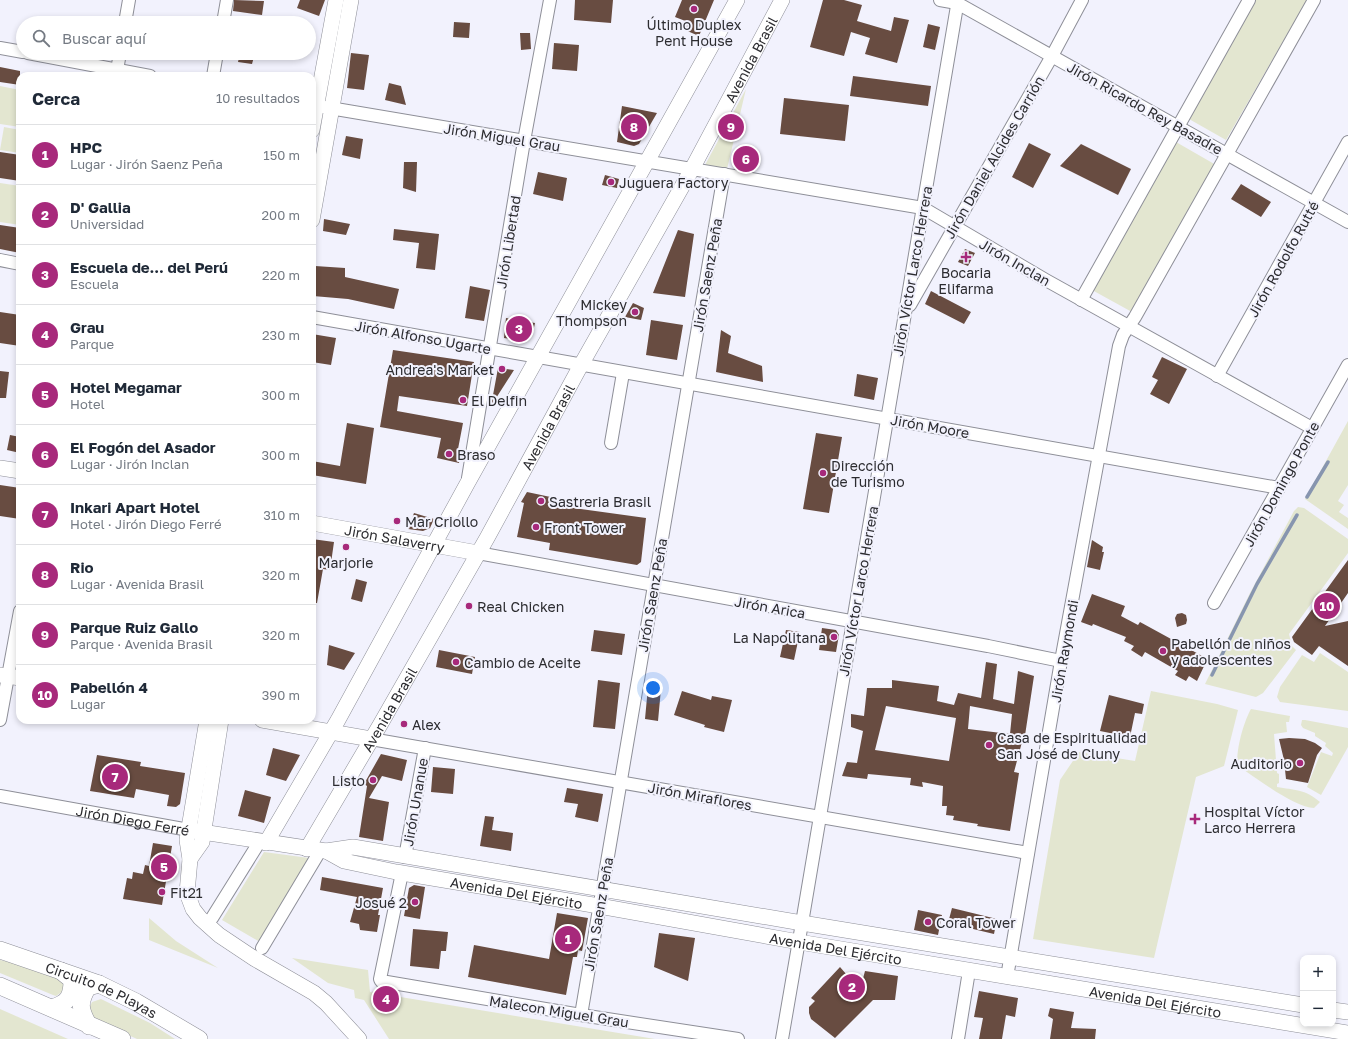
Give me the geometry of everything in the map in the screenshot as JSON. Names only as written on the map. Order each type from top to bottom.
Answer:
[{"type":"highway","name":"Circuito de Playas","points":[[0,950],[99,984],[136,1002],[198,1039]]},
{"type":"highway","points":[[52,1008],[63,1004],[69,998],[72,989],[72,980],[60,971]]},
{"type":"highway","points":[[89,1026],[82,1012],[81,1003],[83,995],[88,987],[99,984]]},
{"type":"highway","points":[[0,986],[52,1008],[89,1026],[122,1039]]},
{"type":"main road","points":[[316,96],[336,0]]},
{"type":"main road","points":[[316,198],[351,0]]},
{"type":"main road","points":[[263,842],[331,732],[467,484],[737,0]]},
{"type":"main road","name":"Avenida Brasil","points":[[318,850],[371,739],[478,554],[581,365],[692,169],[782,0]]},
{"type":"main road","points":[[0,468],[16,471]]},
{"type":"main road","name":"Jirón Salaverry","points":[[316,524],[478,554]]},
{"type":"main road","points":[[205,724],[187,840],[190,859],[187,893],[194,909],[200,918],[219,935],[255,959],[314,993],[326,1003],[358,1039]]},
{"type":"main road","points":[[190,859],[202,842],[220,724]]},
{"type":"main road","points":[[285,724],[371,739]]},
{"type":"main road","name":"Jirón Diego Ferré","points":[[189,830],[263,842]]},
{"type":"main road","name":"Avenida Del Ejército","points":[[263,842],[318,850],[353,847],[602,890],[1300,1005]]},
{"type":"main road","name":"Avenida Del Ejército","points":[[318,850],[344,861],[402,873],[968,971],[1348,1032]]},
{"type":"main road","points":[[1336,1010],[1348,1012]]},
{"type":"street","points":[[126,16],[129,0]]},
{"type":"street","points":[[224,16],[227,0]]},
{"type":"street","name":"Jirón Libertad","points":[[467,484],[524,141],[550,0]]},
{"type":"street","name":"Jirón Ricardo Rey Basadre","points":[[940,0],[957,1],[1348,222]]},
{"type":"street","name":"Jirón Daniel Alcides Carrión","points":[[905,313],[1052,56],[1082,0]]},
{"type":"street","points":[[1081,300],[1249,0]]},
{"type":"street","name":"Jirón Raymondi","points":[[1007,977],[1061,661],[1100,456],[1119,346],[1123,335],[1228,154],[1314,0]]},
{"type":"street","name":"Jirón Víctor Larco Herrera","points":[[782,1039],[888,418],[957,1]]},
{"type":"street","points":[[0,48],[16,51]]},
{"type":"street","points":[[59,60],[113,72]]},
{"type":"street","points":[[117,72],[119,60]]},
{"type":"street","points":[[214,72],[216,60]]},
{"type":"street","name":"Jirón Miguel Grau","points":[[316,106],[692,169]]},
{"type":"street","name":"Jirón Rodolfo Rutté","points":[[1217,376],[1348,142]]},
{"type":"street","name":"Jirón Inclan","points":[[692,169],[923,208],[1081,300],[1312,428]]},
{"type":"street","name":"Jirón Saenz Peña","points":[[581,1015],[724,174]]},
{"type":"street","points":[[0,260],[16,263]]},
{"type":"street","name":"Jirón Alfonso Ugarte","points":[[316,318],[581,365]]},
{"type":"street","name":"Jirón Domingo Ponte","points":[[1214,603],[1348,364]]},
{"type":"street","name":"Jirón Moore","points":[[581,365],[1279,488]]},
{"type":"street","points":[[611,443],[623,373]]},
{"type":"street","name":"Jirón Arica","points":[[478,554],[1061,661]]},
{"type":"street","points":[[0,720],[16,635]]},
{"type":"street","name":"Jirón Miraflores","points":[[371,739],[1028,853]]},
{"type":"street","name":"Jirón Unanue","points":[[405,857],[425,748]]},
{"type":"street","name":"Jirón Diego Ferré","points":[[0,796],[189,830]]},
{"type":"street","points":[[212,918],[263,842]]},
{"type":"street","points":[[262,948],[318,850]]},
{"type":"street","name":"Malecon Miguel Grau","points":[[402,873],[380,980],[581,1015],[738,1039]]},
{"type":"street","points":[[958,1039],[968,971]]},
{"type":"green space","points":[[1256,0],[1307,0],[1226,140],[1189,119]]},
{"type":"green space","points":[[0,86],[16,89],[16,126],[0,124]]},
{"type":"green space","points":[[746,89],[727,169],[705,165]]},
{"type":"green space","points":[[4,127],[16,129],[16,152],[0,150]]},
{"type":"green space","points":[[1176,142],[1216,165],[1132,312],[1092,290]]},
{"type":"green space","points":[[0,183],[16,185],[16,224],[0,222]]},
{"type":"green space","points":[[1348,421],[1348,485],[1338,501],[1344,505],[1339,512],[1348,518],[1348,529],[1305,499]]},
{"type":"green space","points":[[1298,507],[1304,508],[1348,539],[1348,553],[1289,634],[1292,646],[1296,650],[1263,693],[1256,697],[1205,684],[1250,593],[1294,511]]},
{"type":"green space","points":[[1320,653],[1348,672],[1348,711],[1280,702],[1277,697],[1280,687],[1302,655],[1314,662]]},
{"type":"green space","points":[[1151,691],[1217,704],[1238,710],[1224,766],[1196,777],[1154,958],[1033,939],[1060,780],[1079,752],[1135,761]]},
{"type":"green space","points":[[1251,709],[1290,716],[1289,722],[1286,722],[1287,732],[1274,734],[1277,773],[1279,774],[1279,783],[1277,784],[1277,787],[1304,792],[1315,798],[1320,802],[1314,808],[1306,807],[1286,798],[1238,766],[1237,760],[1241,737]]},
{"type":"green space","points":[[1302,720],[1348,728],[1348,747],[1321,795],[1307,787],[1321,752],[1332,756],[1333,753],[1325,746],[1326,743],[1315,736],[1315,733],[1303,728],[1301,725]]},
{"type":"green space","points":[[264,852],[309,858],[260,942],[222,920]]},
{"type":"green space","points":[[149,918],[176,941],[218,968],[149,940]]},
{"type":"green space","points":[[292,958],[368,970],[370,992],[655,1039],[389,1039],[364,1000],[355,998],[354,990],[328,983]]},
{"type":"green space","points":[[0,960],[21,964],[58,976],[65,983],[62,992],[56,996],[0,973]]},
{"type":"green space","points":[[101,999],[150,1023],[175,1039],[137,1039],[98,1021],[94,1018],[89,1008],[92,1002]]},
{"type":"green space","points":[[0,1009],[68,1039],[0,1039]]},
{"type":"building","points":[[234,0],[264,1],[262,15],[233,11]]},
{"type":"building","points":[[300,0],[325,0],[319,16],[297,8]]},
{"type":"building","points":[[575,0],[613,0],[611,23],[574,20]]},
{"type":"building","name":"Último Duplex Pent House","points":[[682,0],[714,0],[699,36],[685,30],[688,22],[675,17]]},
{"type":"building","points":[[823,0],[844,0],[862,5],[857,21],[891,31],[894,17],[909,20],[897,63],[865,54],[870,38],[851,32],[844,56],[810,47]]},
{"type":"building","points":[[454,22],[470,23],[469,38],[453,37]]},
{"type":"building","points":[[928,24],[940,27],[935,50],[923,47]]},
{"type":"building","points":[[520,33],[530,33],[531,49],[521,50]]},
{"type":"building","points":[[554,43],[579,45],[577,71],[552,69]]},
{"type":"building","points":[[351,53],[369,55],[364,90],[347,88]]},
{"type":"building","points":[[238,60],[253,60],[252,64],[238,62]]},
{"type":"building","points":[[0,67],[20,71],[16,72],[16,84],[0,82]]},
{"type":"building","points":[[853,76],[931,86],[928,106],[850,96]]},
{"type":"building","points":[[389,83],[401,86],[406,105],[385,100]]},
{"type":"building","points":[[784,98],[849,105],[845,141],[780,134]]},
{"type":"building","points":[[622,106],[657,113],[639,144],[634,146],[617,142]]},
{"type":"building","points":[[346,136],[363,139],[360,159],[342,155]]},
{"type":"building","points":[[1029,143],[1051,154],[1033,188],[1012,177]]},
{"type":"building","points":[[1081,144],[1131,169],[1118,195],[1060,166]]},
{"type":"building","points":[[0,152],[16,154],[16,180],[0,178]]},
{"type":"building","points":[[742,153],[754,156],[751,165],[739,162]]},
{"type":"building","points":[[404,162],[417,162],[416,192],[403,188]]},
{"type":"building","points":[[538,172],[567,178],[563,201],[533,194]]},
{"type":"building","name":"Juguera Factory","points":[[605,175],[619,179],[617,188],[602,185]]},
{"type":"building","points":[[1241,184],[1271,202],[1261,217],[1231,199]]},
{"type":"building","points":[[324,219],[350,224],[346,235],[323,231]]},
{"type":"building","points":[[0,225],[16,227],[16,252],[0,249]]},
{"type":"building","points":[[394,229],[439,234],[435,270],[416,268],[419,243],[393,240]]},
{"type":"building","points":[[678,230],[694,234],[685,297],[653,293]]},
{"type":"building","name":"Bocaria Elifarma","points":[[965,249],[975,253],[968,266],[958,262]]},
{"type":"building","points":[[316,266],[345,268],[345,277],[399,289],[394,309],[348,299],[316,296]]},
{"type":"building","points":[[470,286],[490,290],[484,321],[465,318]]},
{"type":"building","points":[[931,291],[971,312],[964,324],[925,304]]},
{"type":"building","name":"Mickey Thompson","points":[[633,303],[644,308],[641,320],[625,317]]},
{"type":"building","points":[[0,312],[16,314],[16,345],[0,343]]},
{"type":"building","points":[[506,318],[535,323],[532,336],[527,341],[504,338]]},
{"type":"building","points":[[651,320],[683,325],[677,360],[646,355]]},
{"type":"building","points":[[721,330],[731,336],[728,353],[762,366],[763,382],[716,372]]},
{"type":"building","points":[[316,335],[336,338],[331,365],[316,363]]},
{"type":"building","points":[[393,350],[474,362],[467,406],[399,396],[397,411],[463,423],[458,449],[461,450],[459,463],[437,458],[441,438],[380,427]]},
{"type":"building","points":[[1162,357],[1187,369],[1169,404],[1150,394],[1158,380],[1152,377]]},
{"type":"building","points":[[498,368],[514,370],[491,406]]},
{"type":"building","points":[[0,371],[9,372],[6,398],[0,398]]},
{"type":"building","points":[[857,374],[878,378],[874,400],[854,396]]},
{"type":"building","points":[[347,423],[374,428],[366,484],[316,476],[316,462],[340,466]]},
{"type":"building","name":"Dirección de Turismo","points":[[816,433],[842,437],[829,513],[803,509]]},
{"type":"building","points":[[10,435],[16,436],[16,452],[7,450]]},
{"type":"building","points":[[0,485],[16,487],[16,518],[0,516]]},
{"type":"building","points":[[527,492],[560,499],[559,506],[646,518],[641,562],[637,565],[549,550],[550,543],[517,537],[524,503],[521,502]]},
{"type":"building","points":[[414,513],[434,519],[430,528],[423,531],[408,529]]},
{"type":"building","points":[[316,540],[334,542],[330,570],[323,569],[317,603]]},
{"type":"building","points":[[1092,540],[1103,547],[1102,552],[1104,552],[1100,570],[1087,567]]},
{"type":"building","points":[[1348,560],[1348,593],[1325,626],[1348,621],[1348,666],[1319,646],[1312,655],[1294,642],[1292,637]]},
{"type":"building","points":[[356,579],[367,582],[362,602],[351,599]]},
{"type":"building","name":"Pabellón de niños y adolescentes","points":[[1092,594],[1125,606],[1121,616],[1138,625],[1140,622],[1204,657],[1202,660],[1206,662],[1197,681],[1189,676],[1186,681],[1175,675],[1178,671],[1145,652],[1142,657],[1131,650],[1134,646],[1124,641],[1126,637],[1093,624],[1092,626],[1081,622]]},
{"type":"building","points":[[1182,613],[1186,615],[1186,624],[1177,627],[1175,618],[1177,614]]},
{"type":"building","points":[[822,628],[836,630],[839,635],[836,652],[819,650]]},
{"type":"building","points":[[594,630],[625,634],[622,655],[591,651]]},
{"type":"building","points":[[786,630],[800,632],[794,660],[780,657]]},
{"type":"building","points":[[329,645],[355,653],[344,670],[327,665]]},
{"type":"building","name":"Cambio de Aceite","points":[[439,650],[475,657],[472,674],[436,667]]},
{"type":"building","points":[[986,662],[997,664],[993,699],[1014,704],[1018,671],[1034,676],[1024,742],[1022,742],[1014,772],[1019,773],[1010,831],[977,826],[978,824],[953,820],[954,816],[946,815],[947,806],[942,806],[943,786],[922,782],[923,787],[910,785],[911,778],[868,774],[867,779],[842,776],[847,762],[857,763],[863,731],[851,727],[851,714],[864,716],[867,688],[892,688],[892,680],[939,686],[937,701],[954,705],[958,693],[981,698]],"holes":[[[886,706],[956,718],[949,761],[875,750]],[[970,706],[1012,714],[1010,734],[968,729]]]},
{"type":"building","points":[[598,680],[620,683],[615,729],[593,727]]},
{"type":"building","points":[[648,687],[661,689],[658,721],[645,719]]},
{"type":"building","points":[[682,691],[711,700],[712,696],[732,700],[724,732],[704,727],[705,725],[674,715]]},
{"type":"building","points":[[1109,695],[1144,704],[1142,714],[1135,713],[1130,737],[1100,731]]},
{"type":"building","name":"Auditorio","points":[[1279,739],[1305,739],[1322,748],[1317,755],[1308,783],[1286,779],[1284,760]]},
{"type":"building","points":[[273,748],[300,755],[286,781],[266,775]]},
{"type":"building","points":[[381,754],[407,760],[402,781],[382,776],[369,798],[389,802],[383,841],[359,837],[367,786],[364,784]]},
{"type":"building","points":[[97,755],[141,762],[140,766],[185,773],[180,804],[176,807],[167,806],[169,795],[136,789],[134,798],[90,791]]},
{"type":"building","points":[[433,767],[455,769],[453,794],[431,792]]},
{"type":"building","points":[[567,788],[603,794],[598,822],[575,817],[578,804],[564,802]]},
{"type":"building","points":[[245,790],[271,797],[264,823],[238,816]]},
{"type":"building","points":[[485,816],[494,817],[492,830],[513,833],[511,851],[480,846]]},
{"type":"building","points":[[153,843],[172,846],[162,905],[123,899],[127,878],[132,879],[133,872],[143,874],[145,865],[149,866]]},
{"type":"building","points":[[322,877],[383,888],[378,915],[380,915],[377,932],[360,930],[359,924],[350,922],[357,897],[320,890]]},
{"type":"building","name":"Josué 2","points":[[414,885],[425,887],[420,919],[404,916],[409,888]]},
{"type":"building","points":[[952,908],[997,919],[994,934],[948,923]]},
{"type":"building","name":"Coral Tower","points":[[918,910],[942,915],[938,935],[914,930]]},
{"type":"building","points":[[557,913],[588,918],[582,951],[578,950],[577,957],[573,957],[566,995],[468,977],[474,945],[549,959]]},
{"type":"building","points":[[413,929],[448,932],[446,951],[441,951],[439,969],[410,966]]},
{"type":"building","points":[[659,933],[695,938],[688,981],[654,967]]},
{"type":"building","points":[[840,967],[860,990],[865,971],[898,976],[895,1000],[873,1000],[835,1038],[811,1019],[809,1007],[815,1001],[811,998]]},
{"type":"building","points":[[373,991],[382,993],[380,1001],[372,1000]]},
{"type":"building","points":[[979,991],[1018,998],[1015,1017],[1006,1015],[1002,1039],[979,1039],[983,1018],[974,1017]]},
{"type":"building","points":[[1050,1008],[1074,1012],[1071,1028],[1096,1029],[1095,1039],[1050,1039],[1053,1019],[1048,1016]]},
{"type":"waterway","points":[[1307,497],[1328,462]]},
{"type":"waterway","points":[[1212,675],[1257,584],[1297,515]]},
{"type":"place","name":"Último Duplex Pent House","points":[[694,9]]},
{"type":"place","name":"Rio","points":[[634,127]]},
{"type":"place","name":"Parque Ruiz Gallo","points":[[731,127]]},
{"type":"place","name":"El Fogón del Asador","points":[[746,159]]},
{"type":"place","name":"Juguera Factory","points":[[611,182]]},
{"type":"place","name":"Bocaria Elifarma","points":[[966,257]]},
{"type":"place","name":"Mickey Thompson","points":[[635,312]]},
{"type":"place","name":"Escuela de... del Perú","points":[[519,329]]},
{"type":"place","name":"Andrea's Market","points":[[502,369]]},
{"type":"place","name":"El Delfin","points":[[463,400]]},
{"type":"place","name":"Braso","points":[[449,454]]},
{"type":"place","name":"Dirección de Turismo","points":[[823,473]]},
{"type":"place","name":"Sastreria Brasil","points":[[541,501]]},
{"type":"place","name":"Mar Criollo","points":[[397,521]]},
{"type":"place","name":"Front Tower","points":[[536,527]]},
{"type":"place","name":"Marjorie","points":[[346,547]]},
{"type":"place","name":"Real Chicken","points":[[469,606]]},
{"type":"place","name":"Pabellón 4","points":[[1327,606]]},
{"type":"place","name":"La Napolitana","points":[[834,637]]},
{"type":"place","name":"Pabellón de niños y adolescentes","points":[[1163,651]]},
{"type":"place","name":"Cambio de Aceite","points":[[456,662]]},
{"type":"place","name":"Alex","points":[[404,724]]},
{"type":"place","name":"Casa de Espiritualidad San José de Cluny","points":[[989,745]]},
{"type":"place","name":"Auditorio","points":[[1300,763]]},
{"type":"place","name":"Inkari Apart Hotel","points":[[115,777]]},
{"type":"place","name":"Listo","points":[[373,780]]},
{"type":"place","name":"Hospital Víctor Larco Herrera","points":[[1195,819]]},
{"type":"place","name":"Hotel Megamar","points":[[164,867]]},
{"type":"place","name":"Fit21","points":[[162,892]]},
{"type":"place","name":"Josué 2","points":[[415,902]]},
{"type":"place","name":"Coral Tower","points":[[928,922]]},
{"type":"place","name":"HPC","points":[[568,939]]},
{"type":"place","name":"D' Gallia","points":[[852,987]]},
{"type":"place","name":"Grau","points":[[386,999]]}]
